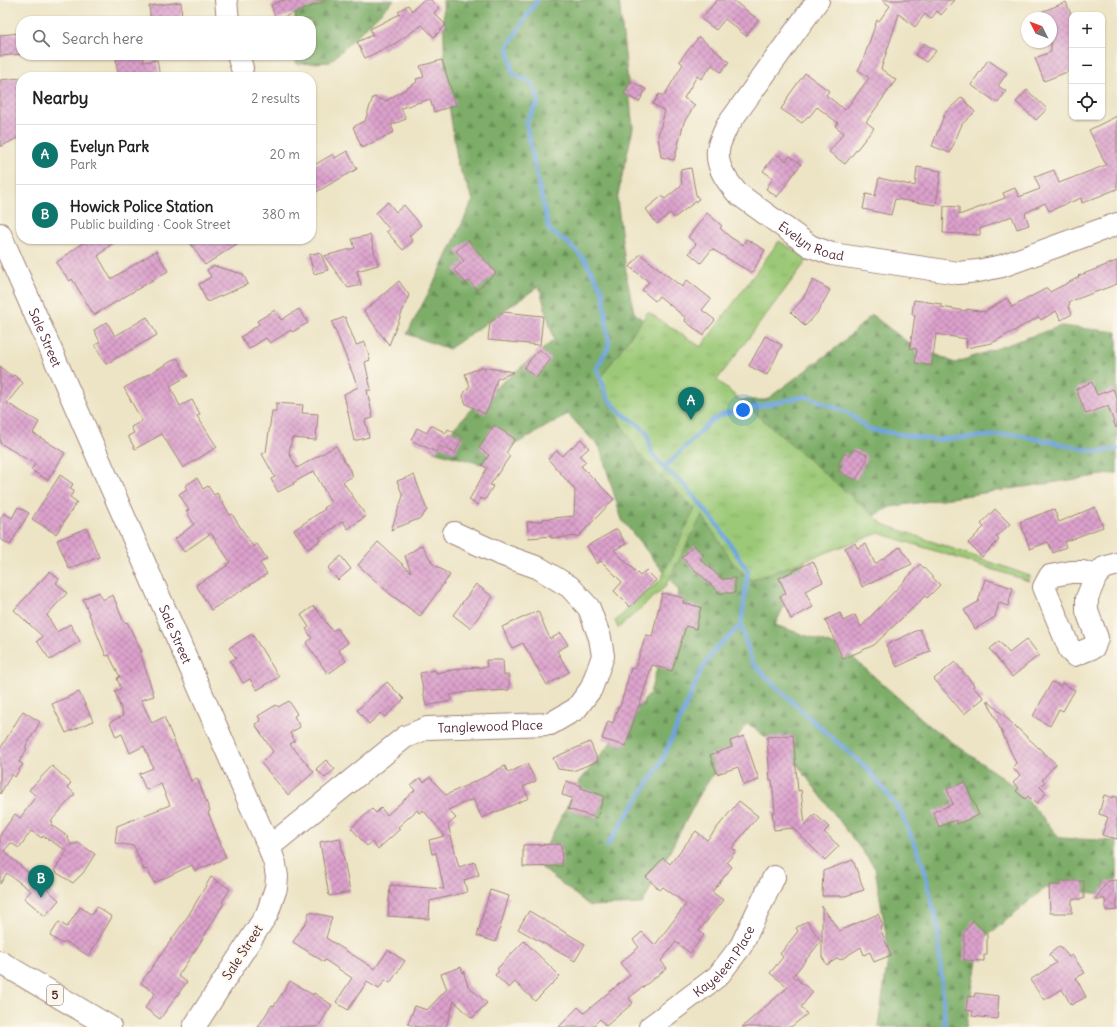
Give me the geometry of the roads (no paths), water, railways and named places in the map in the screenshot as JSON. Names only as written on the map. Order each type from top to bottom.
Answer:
[{"type":"street","points":[[226,0],[228,16]]},
{"type":"street","name":"Evelyn Road","points":[[818,0],[727,126],[718,150],[720,167],[729,183],[737,193],[810,246],[832,254],[958,273],[1002,266],[1117,224]]},
{"type":"street","name":"Sale Street","points":[[0,234],[269,847],[275,864],[277,877],[276,888],[267,914],[194,1027]]},
{"type":"street","name":"Tanglewood Place","points":[[269,847],[405,737],[427,728],[550,724],[576,709],[592,689],[603,656],[600,638],[589,608],[570,587],[539,568],[500,554],[454,533]]},
{"type":"street","points":[[1096,576],[1104,568],[1117,564]]},
{"type":"street","name":"Kayeleen Place","points":[[650,1027],[718,976],[741,946],[774,877]]},
{"type":"street","name":"5","points":[[0,962],[110,1027]]},
{"type":"waterway","points":[[537,0],[508,46],[513,74],[532,83],[539,101],[526,122],[549,230],[569,244],[585,260],[603,291],[609,345],[597,368],[607,397],[619,411],[639,425],[647,433],[651,452],[664,468],[685,485],[718,526],[748,571],[741,625],[752,663],[806,715],[868,769],[900,810],[923,864],[938,929],[945,1027]]},
{"type":"waterway","points":[[664,468],[711,421],[724,414],[806,396],[849,413],[868,429],[934,440],[1014,434],[1099,452],[1117,449]]},
{"type":"waterway","points":[[607,846],[660,765],[702,669],[714,650],[741,625]]},
{"type":"place","name":"Evelyn Park","points":[[691,420]]},
{"type":"place","name":"Howick Police Station","points":[[41,898]]}]
